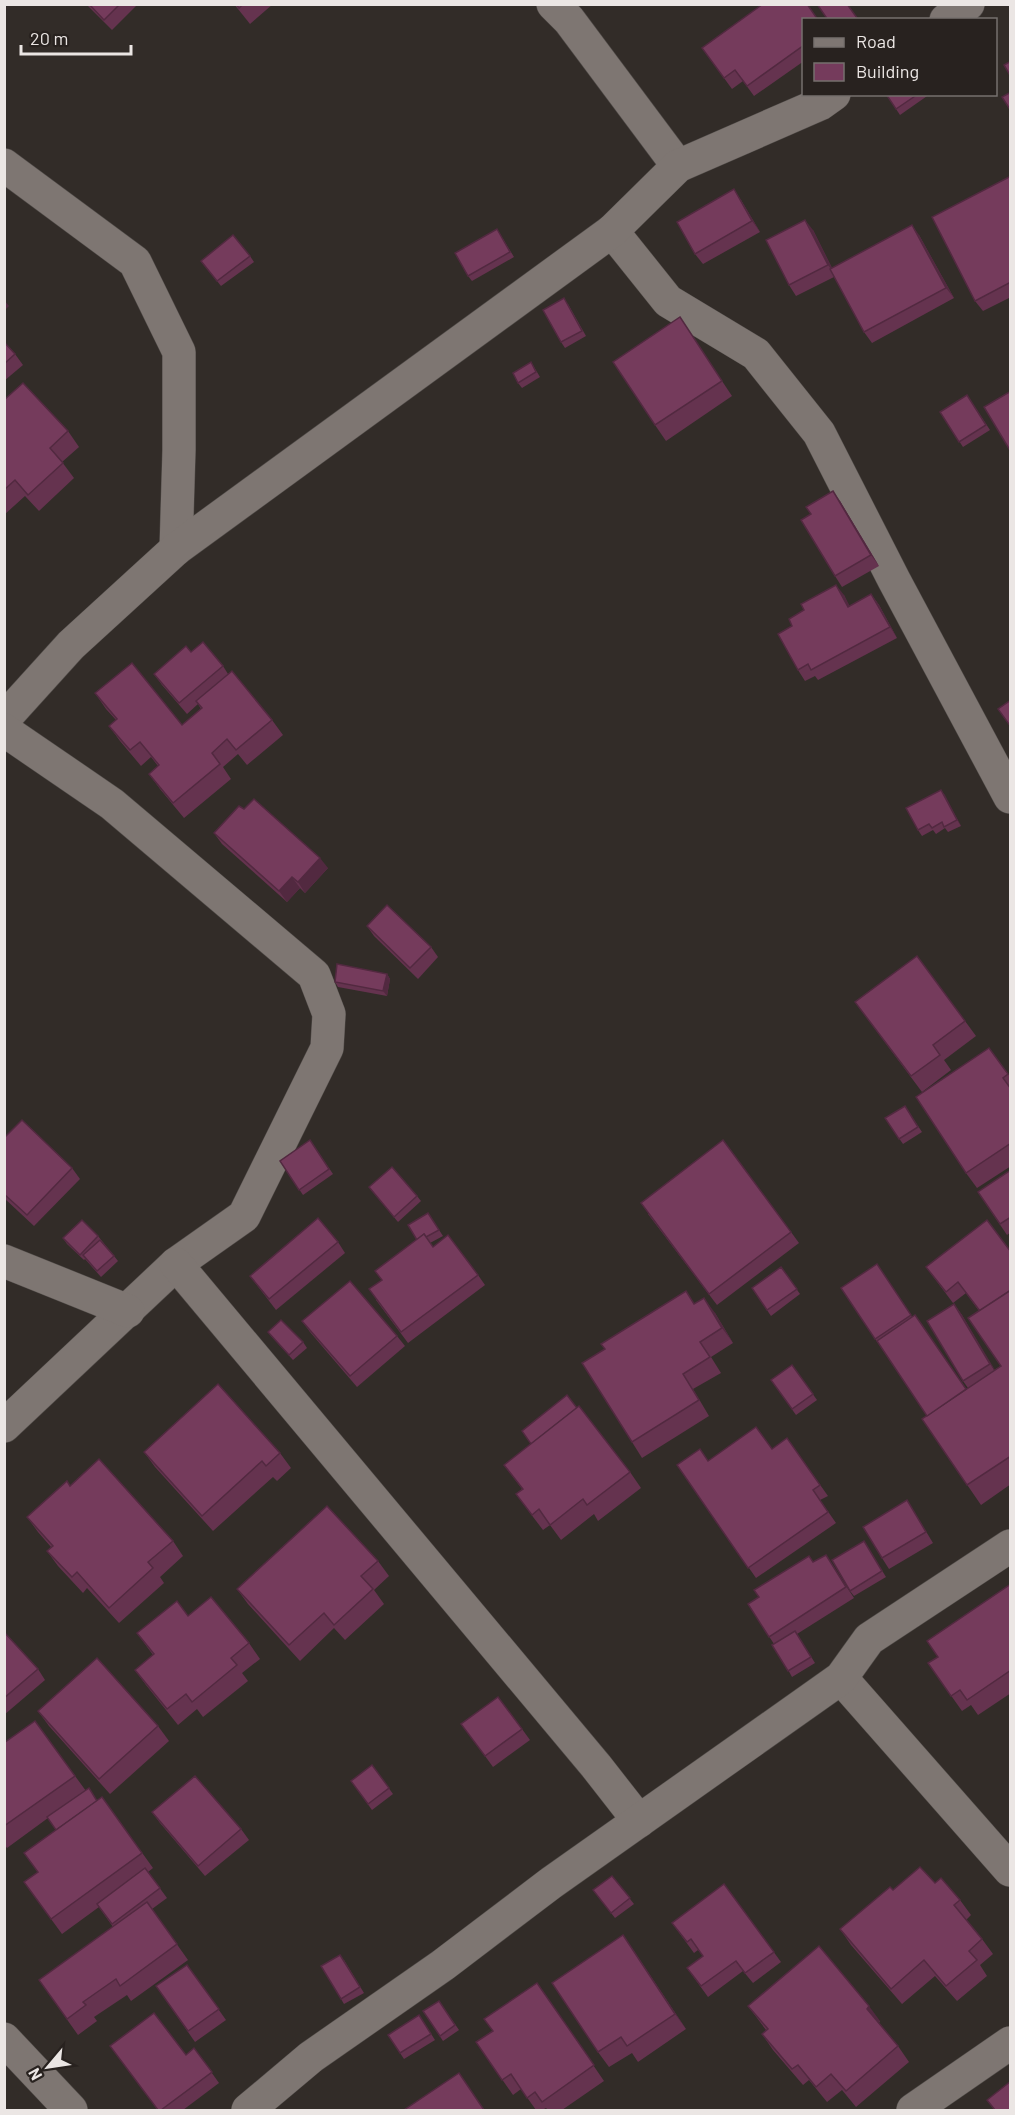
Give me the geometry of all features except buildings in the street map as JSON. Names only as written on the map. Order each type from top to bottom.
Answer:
[{"type":"street","points":[[553,4],[569,20],[678,166]]},
{"type":"street","points":[[949,18],[968,4]]},
{"type":"street","points":[[4,719],[71,645],[176,549],[612,231],[678,166],[820,104],[831,96]]},
{"type":"street","points":[[4,165],[135,262],[179,352],[176,549]]},
{"type":"street","points":[[612,231],[668,301],[756,354],[819,433],[894,580],[1011,797]]},
{"type":"street","points":[[4,730],[112,804],[314,975],[329,1014],[327,1048],[244,1216],[176,1264],[4,1425]]},
{"type":"street","points":[[4,1261],[128,1311]]},
{"type":"street","points":[[176,1264],[597,1766],[639,1821]]},
{"type":"street","points":[[248,2110],[311,2058],[442,1965],[551,1883],[841,1678],[869,1640],[1011,1546]]},
{"type":"street","points":[[841,1678],[1011,1870]]},
{"type":"street","points":[[4,2039],[71,2110]]},
{"type":"street","points":[[913,2110],[1011,2043]]}]
